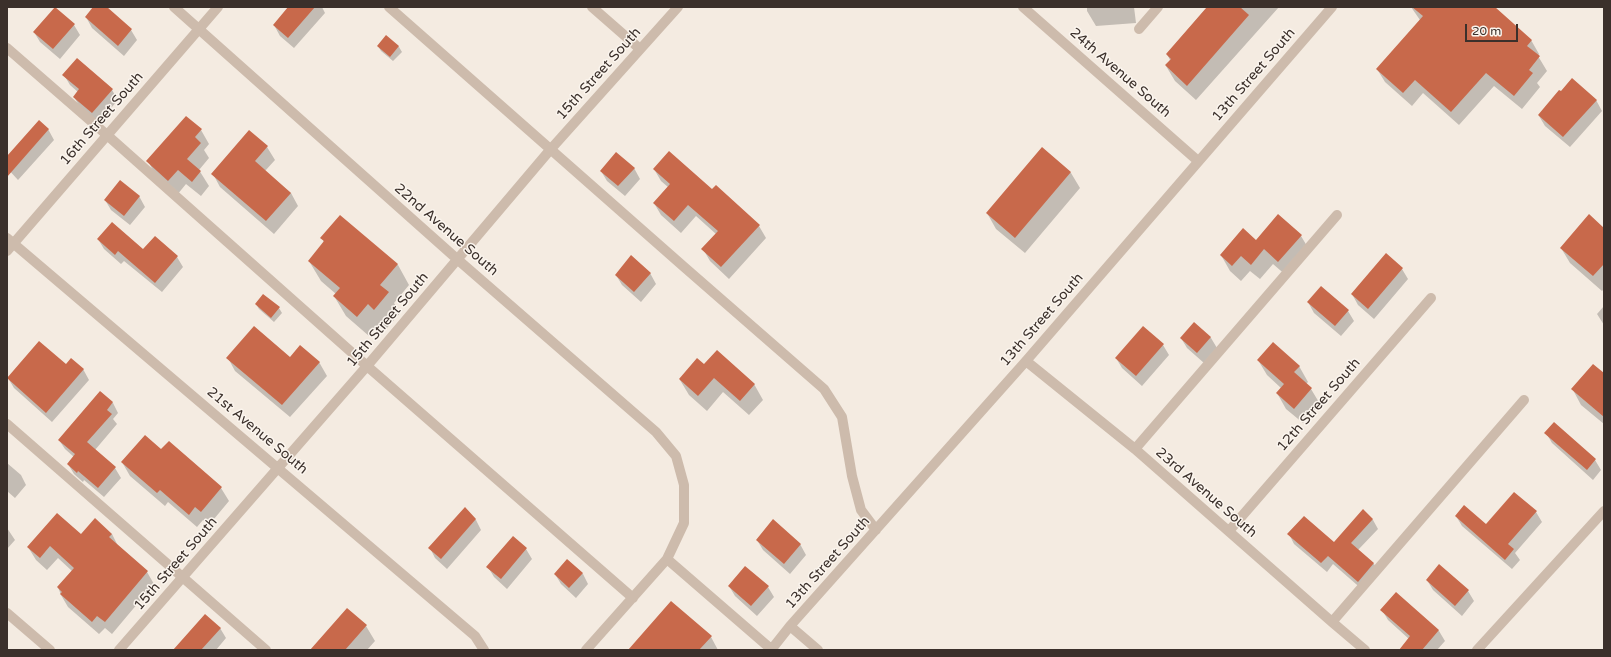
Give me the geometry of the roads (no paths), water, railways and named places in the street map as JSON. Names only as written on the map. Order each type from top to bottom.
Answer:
[{"type":"street","name":"22nd Avenue South","points":[[174,7],[457,259],[656,432],[676,456],[684,485],[684,523],[667,558],[586,650]]},
{"type":"street","name":"16th Street South","points":[[9,244],[107,135],[218,7]]},
{"type":"street","points":[[389,7],[550,150],[824,389],[842,417],[852,476],[861,510],[876,530]]},
{"type":"street","points":[[592,7],[640,49]]},
{"type":"street","name":"15th Street South","points":[[119,650],[367,366],[550,150],[678,7]]},
{"type":"street","name":"24th Avenue South","points":[[1023,7],[1198,161]]},
{"type":"street","points":[[1139,29],[1158,7]]},
{"type":"street","name":"13th Street South","points":[[771,650],[790,626],[1026,361],[1332,7]]},
{"type":"street","points":[[7,48],[367,366],[633,598]]},
{"type":"street","points":[[1135,449],[1338,215]]},
{"type":"street","name":"21st Avenue South","points":[[9,244],[278,468],[475,636],[484,650]]},
{"type":"street","name":"12th Street South","points":[[1230,531],[1431,298]]},
{"type":"street","name":"23rd Avenue South","points":[[1026,361],[1135,449],[1365,650]]},
{"type":"street","points":[[1332,622],[1524,400]]},
{"type":"street","points":[[7,424],[266,650]]},
{"type":"street","points":[[1477,650],[1604,511]]},
{"type":"street","points":[[667,558],[771,650]]},
{"type":"street","points":[[7,613],[50,650]]},
{"type":"street","points":[[790,626],[818,650]]}]
